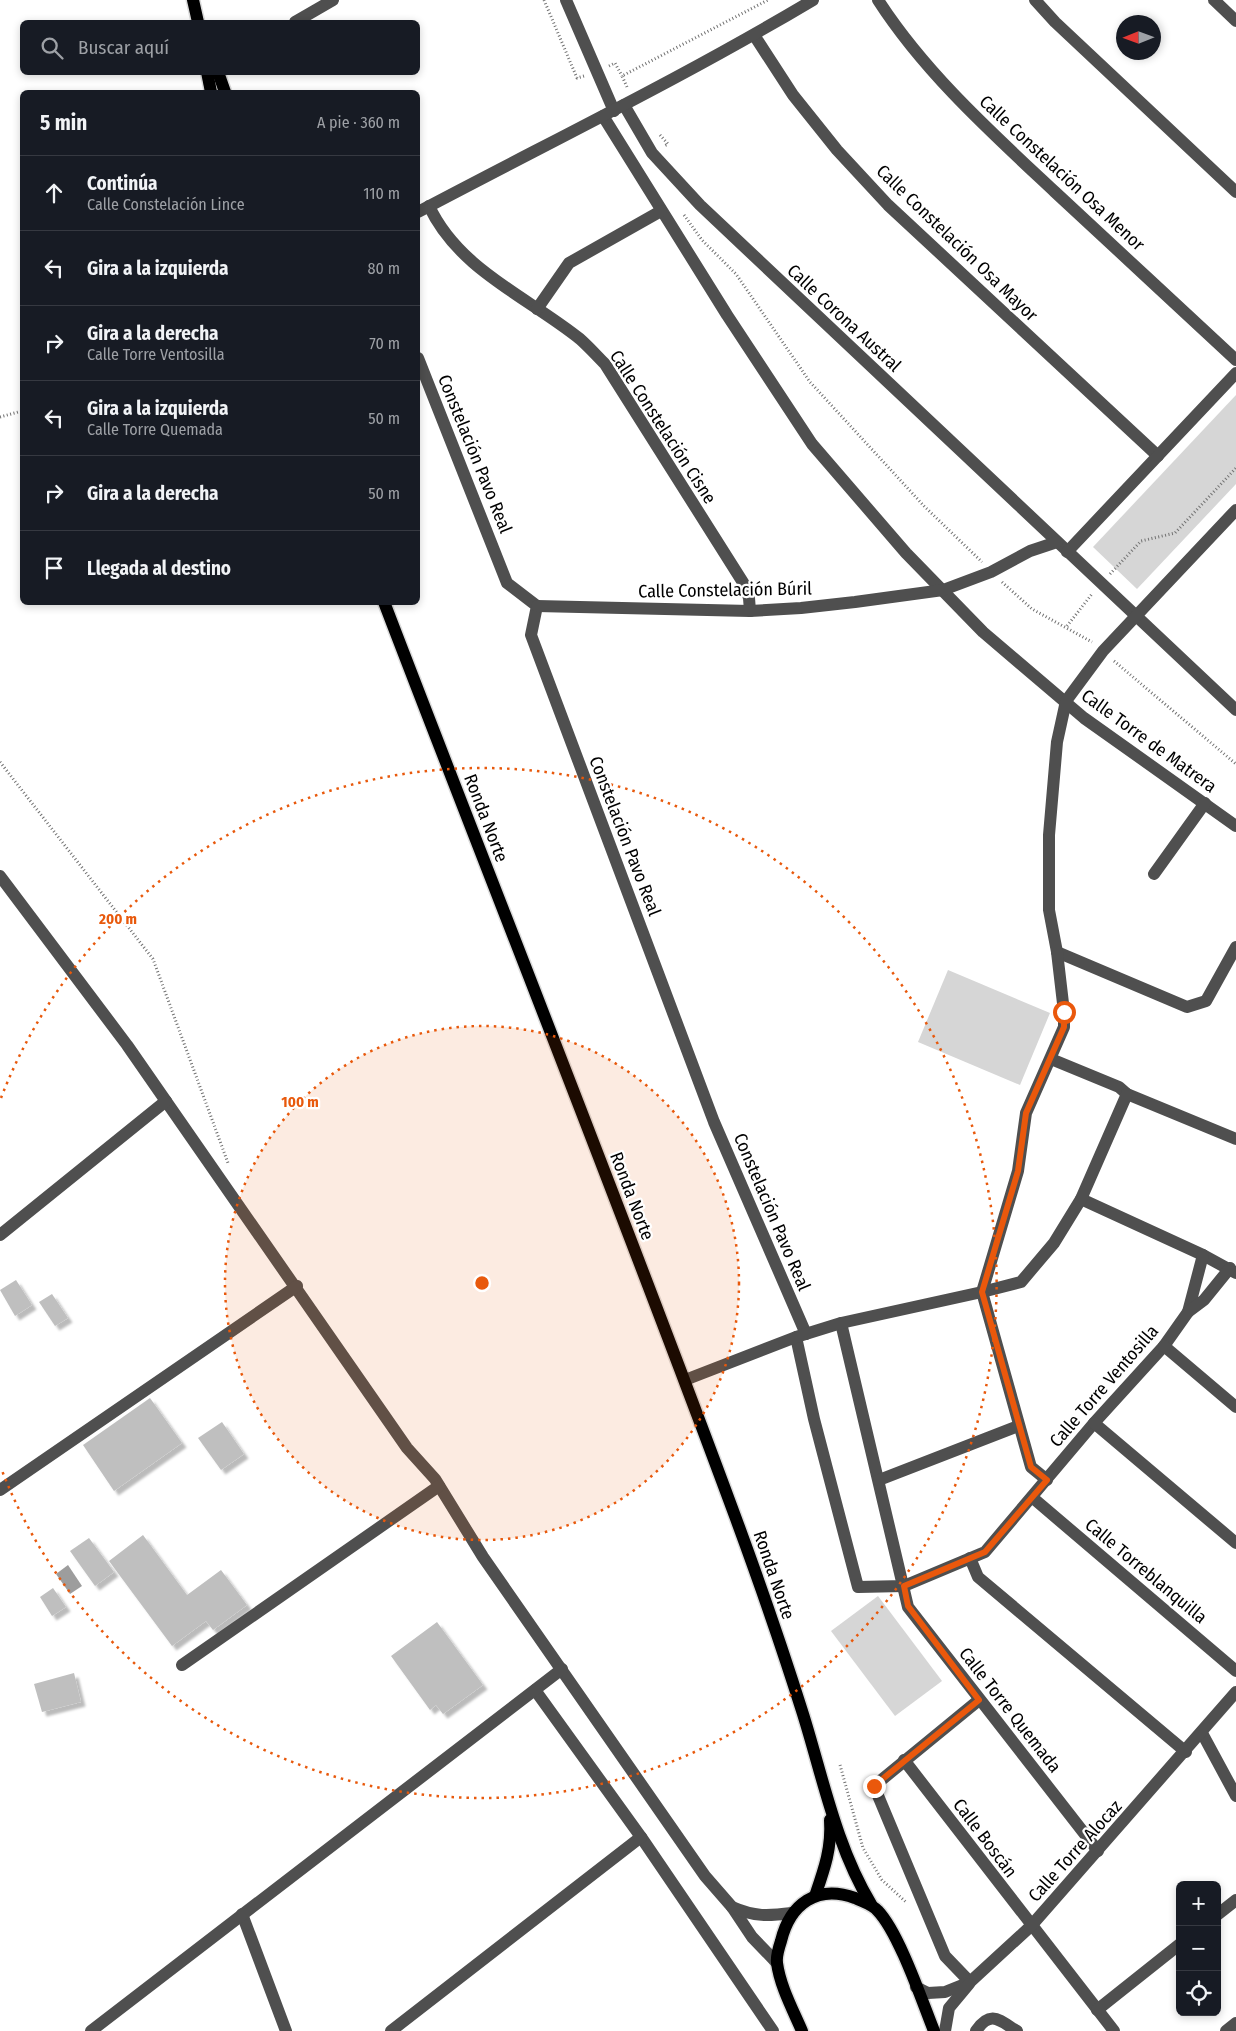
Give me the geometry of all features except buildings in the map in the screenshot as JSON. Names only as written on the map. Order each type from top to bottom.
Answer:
[{"type":"main road","points":[[192,0],[198,20]]},
{"type":"main road","points":[[208,75],[211,90]]},
{"type":"main road","points":[[219,75],[224,90]]},
{"type":"main road","name":"Ronda Norte","points":[[385,605],[685,1380],[773,1624],[830,1808],[851,1866],[871,1904],[885,1919],[934,2031]]},
{"type":"main road","name":"Ronda Norte","points":[[815,1896],[827,1862],[831,1841],[830,1808]]},
{"type":"main road","points":[[802,2031],[777,1963],[783,1931],[792,1913],[815,1896],[833,1894],[849,1896],[871,1904]]},
{"type":"street","points":[[298,20],[333,0]]},
{"type":"street","points":[[566,0],[660,211],[812,444],[906,552],[943,590]]},
{"type":"street","points":[[420,211],[614,111],[754,35],[813,0]]},
{"type":"street","name":"Calle Constelación Osa Menor","points":[[878,0],[892,21],[952,93],[1014,154],[1236,360]]},
{"type":"street","points":[[1035,0],[1055,22],[1236,192]]},
{"type":"street","points":[[1214,0],[1236,21]]},
{"type":"street","name":"Calle Constelación Osa Mayor","points":[[754,35],[793,95],[837,150],[888,205],[1158,456]]},
{"type":"street","name":"Calle Corona Austral","points":[[614,111],[700,205],[1236,710]]},
{"type":"street","name":"Calle Constelación Cisne","points":[[429,206],[452,243],[487,274],[581,340],[605,364],[744,584],[749,598],[750,610]]},
{"type":"street","points":[[537,310],[569,263],[660,211]]},
{"type":"street","name":"Constelación Pavo Real","points":[[420,363],[507,583],[537,606],[531,635],[534,644],[714,1122],[801,1336]]},
{"type":"street","points":[[1068,552],[1236,373]]},
{"type":"street","points":[[1047,1480],[1031,1467],[982,1292],[1018,1171],[1026,1113],[1052,1059],[1064,1027],[1057,952],[1049,910],[1049,835],[1057,742],[1066,701],[1103,650],[1236,510]]},
{"type":"street","name":"Calle Constelación Búril","points":[[537,606],[750,610],[801,608],[943,590],[991,572],[1030,551],[1057,542]]},
{"type":"street","name":"Calle Torre de Matrera","points":[[943,590],[983,632],[1039,682],[1066,701],[1084,718],[1236,826]]},
{"type":"street","points":[[1154,874],[1205,803]]},
{"type":"street","points":[[0,876],[127,1045],[297,1286],[407,1448],[439,1486],[483,1557],[705,1876],[732,1907],[752,1937],[777,1963]]},
{"type":"street","points":[[1057,952],[1187,1007],[1206,1001],[1236,947]]},
{"type":"street","points":[[1052,1059],[1119,1087],[1127,1094],[1236,1139]]},
{"type":"street","points":[[685,1380],[801,1336],[841,1323],[1020,1282],[1054,1243],[1080,1199],[1127,1094]]},
{"type":"street","points":[[0,1236],[166,1101]]},
{"type":"street","points":[[1080,1199],[1203,1254],[1233,1271]]},
{"type":"street","name":"Calle Torre Ventosilla","points":[[1188,1312],[1203,1254]]},
{"type":"street","name":"Calle Torre Ventosilla","points":[[904,1586],[985,1552],[1033,1498],[1094,1423],[1164,1346],[1188,1312],[1204,1300],[1233,1271]]},
{"type":"street","points":[[0,1490],[297,1286]]},
{"type":"street","name":"Calle Torre Quemada","points":[[841,1323],[880,1480],[908,1606],[1098,1851]]},
{"type":"street","points":[[801,1336],[814,1418],[858,1587],[904,1586]]},
{"type":"street","points":[[1164,1346],[1236,1407]]},
{"type":"street","points":[[1094,1423],[1236,1543]]},
{"type":"street","points":[[880,1480],[1018,1426]]},
{"type":"street","points":[[182,1665],[439,1486]]},
{"type":"street","name":"Calle Torreblanquilla","points":[[1033,1498],[1236,1671]]},
{"type":"street","points":[[970,1558],[978,1577],[1186,1752]]},
{"type":"street","points":[[91,2031],[562,1670]]},
{"type":"street","points":[[535,1690],[641,1837],[773,2031]]},
{"type":"street","name":"Calle Torre Alocaz","points":[[916,1987],[928,1992],[945,1992],[970,1982],[1031,1926],[1186,1752],[1236,1692]]},
{"type":"street","points":[[945,2031],[949,2008],[970,1982],[945,1956],[874,1786],[979,1700]]},
{"type":"street","points":[[1202,1733],[1233,1782],[1236,1796]]},
{"type":"street","name":"Calle Boscán","points":[[904,1760],[1114,2031]]},
{"type":"street","points":[[391,2031],[641,1837]]},
{"type":"street","points":[[1221,1912],[1236,1900]]},
{"type":"street","points":[[732,1907],[750,1914],[768,1916],[792,1913]]},
{"type":"street","points":[[242,1914],[286,2031]]},
{"type":"street","points":[[1097,2010],[1176,1947]]},
{"type":"street","points":[[976,2031],[990,2018],[995,2017],[1017,2031]]},
{"type":"street","points":[[1226,2031],[1236,2023]]},
{"type":"path","points":[[0,417],[20,412]]},
{"type":"path","points":[[1110,574],[1141,541],[1175,533],[1236,468]]},
{"type":"path","points":[[1000,581],[1032,609],[1067,626],[1094,643]]},
{"type":"path","points":[[1067,626],[1094,592]]},
{"type":"path","points":[[1111,658],[1236,764]]},
{"type":"path","points":[[0,762],[153,959],[230,1168]]},
{"type":"path","points":[[840,1765],[863,1848],[882,1880],[913,1909]]},
{"type":"shaded area","points":[[1236,395],[1236,484],[1137,589],[1093,547]]},
{"type":"shaded area","points":[[948,970],[1050,1013],[1020,1085],[918,1042]]},
{"type":"shaded area","points":[[68,1565],[82,1586],[70,1594],[56,1574]]},
{"type":"shaded area","points":[[878,1596],[942,1681],[895,1716],[831,1631]]},
{"type":"route","points":[[874,1786],[979,1700],[908,1606],[904,1586],[985,1552],[1047,1480],[1031,1467],[982,1292],[1018,1171],[1026,1113],[1052,1059],[1064,1027],[1064,1012]]}]
